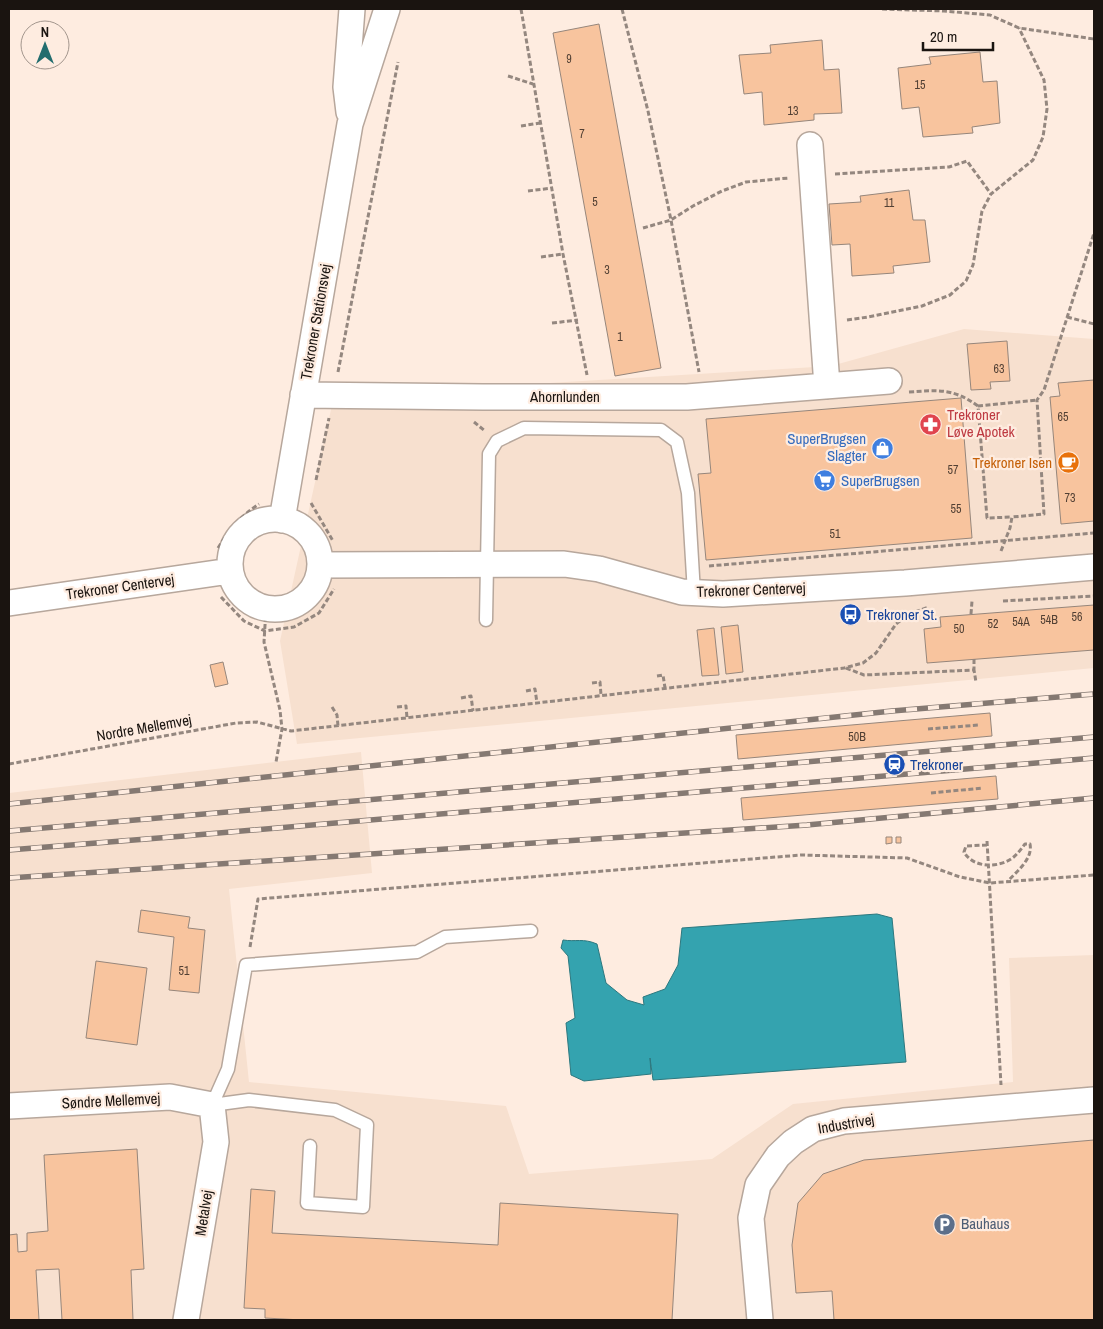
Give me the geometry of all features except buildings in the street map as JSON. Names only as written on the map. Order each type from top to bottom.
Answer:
[{"type":"street","name":"Trekroner Stationsvej","points":[[350,124],[346,87],[352,9]]},
{"type":"street","name":"Trekroner Stationsvej","points":[[282,520],[350,124],[387,9]]},
{"type":"street","points":[[810,145],[821,323],[827,386]]},
{"type":"street","name":"Ahornlunden","points":[[303,395],[687,398],[827,386],[896,387]]},
{"type":"street","points":[[268,520],[282,520],[302,528],[307,533],[316,545],[320,565],[317,581],[309,594],[297,604],[282,609],[266,609],[249,602],[237,588],[230,571],[230,557],[235,544],[243,532],[254,524],[268,520]]},
{"type":"street","name":"Trekroner Centervej","points":[[320,565],[564,564],[600,569],[682,592],[723,594],[905,583],[1091,568]]},
{"type":"street","name":"Trekroner Centervej","points":[[9,603],[230,571]]},
{"type":"street","name":"Søndre Mellemvej","points":[[9,1106],[170,1097],[212,1105]]},
{"type":"street","name":"Industrivej","points":[[760,1320],[751,1218],[758,1185],[778,1156],[813,1128],[844,1121],[1094,1100]]},
{"type":"street","name":"Metalvej","points":[[186,1320],[216,1142],[212,1105]]},
{"type":"lane","points":[[486,620],[488,454],[496,441],[524,428],[661,430],[677,442],[688,493],[694,593]]},
{"type":"lane","points":[[212,1105],[228,1069],[246,965],[417,952],[446,937],[531,931]]},
{"type":"lane","points":[[212,1105],[249,1100],[334,1110],[367,1125],[363,1207],[308,1203],[310,1146]]},
{"type":"path","points":[[521,9],[563,254],[578,320],[592,398]]},
{"type":"path","points":[[622,9],[648,111],[671,220],[703,396]]},
{"type":"path","points":[[882,9],[944,10],[990,15],[1019,28],[1094,39]]},
{"type":"path","points":[[821,323],[868,317],[922,306],[950,295],[966,281],[973,265],[982,211],[991,194],[1033,160],[1043,136],[1047,109],[1044,80],[1019,28]]},
{"type":"path","points":[[508,76],[533,84]]},
{"type":"path","points":[[521,126],[540,123]]},
{"type":"path","points":[[643,228],[671,220],[708,199],[746,182],[812,175],[949,167],[967,161],[991,194]]},
{"type":"path","points":[[528,191],[552,188]]},
{"type":"path","points":[[978,406],[987,518],[1044,514],[1037,400],[1044,390],[1094,233]]},
{"type":"path","points":[[541,257],[563,254]]},
{"type":"path","points":[[1067,317],[1094,324]]},
{"type":"path","points":[[552,323],[578,320]]},
{"type":"path","points":[[896,387],[942,390],[965,397],[978,406],[1037,400]]},
{"type":"path","points":[[1010,528],[1012,517]]},
{"type":"path","points":[[999,602],[1094,596]]},
{"type":"path","points":[[970,604],[980,603]]},
{"type":"path","points":[[844,668],[863,663],[876,653],[896,624],[909,614],[934,607]]},
{"type":"path","points":[[266,609],[264,642],[280,710],[282,730],[276,762]]},
{"type":"path","points":[[974,659],[976,682]]},
{"type":"path","points":[[844,668],[864,675],[974,670]]},
{"type":"path","name":"Nordre Mellemvej","points":[[9,764],[236,723],[257,722],[282,730],[292,731],[844,668]]},
{"type":"path","points":[[657,676],[663,675],[665,688]]},
{"type":"path","points":[[592,683],[600,682],[601,695]]},
{"type":"path","points":[[526,691],[535,689],[537,703]]},
{"type":"path","points":[[462,698],[471,696],[472,711]]},
{"type":"path","points":[[397,707],[406,706],[407,718]]},
{"type":"path","points":[[332,708],[337,715],[338,726]]},
{"type":"path","points":[[928,729],[979,725]]},
{"type":"path","points":[[932,793],[983,788]]},
{"type":"path","points":[[1003,1108],[990,883],[988,865],[987,843],[966,846],[964,852],[968,858],[975,863],[988,865],[1002,863],[1012,858],[1025,844],[1030,844],[1031,849],[1028,857],[1007,882]]},
{"type":"path","points":[[246,965],[258,899],[801,855],[907,858],[960,877],[990,883],[1094,875]]},
{"type":"shaded area","points":[[964,329],[1094,339],[1094,668],[297,744],[280,641],[334,396],[831,366]]},
{"type":"shaded area","points":[[361,752],[372,873],[229,889],[249,1082],[506,1106],[529,1174],[712,1159],[793,1104],[1013,1082],[1009,958],[1094,955],[1094,1320],[9,1320],[9,793]]},
{"type":"water","points":[[877,914],[892,918],[906,1062],[653,1080],[650,1058],[651,1074],[584,1081],[571,1075],[566,1023],[575,1018],[568,956],[561,948],[563,940],[597,944],[606,983],[627,1000],[644,1005],[643,997],[665,989],[678,965],[682,928]]},
{"type":"railway","points":[[9,804],[892,711],[1094,694]]},
{"type":"railway","points":[[9,831],[1094,737]]},
{"type":"railway","points":[[9,850],[1094,758]]},
{"type":"railway","points":[[9,878],[807,825],[1094,798]]},
{"type":"place","name":"Trekroner Løve Apotek","points":[[931,424]]},
{"type":"place","name":"SuperBrugsen Slagter","points":[[882,448]]},
{"type":"place","name":"Trekroner Isen","points":[[1068,463]]},
{"type":"place","name":"SuperBrugsen","points":[[825,481]]},
{"type":"place","name":"Trekroner St.","points":[[850,615]]},
{"type":"place","name":"Trekroner","points":[[894,765]]},
{"type":"place","name":"Bauhaus","points":[[945,1224]]}]
